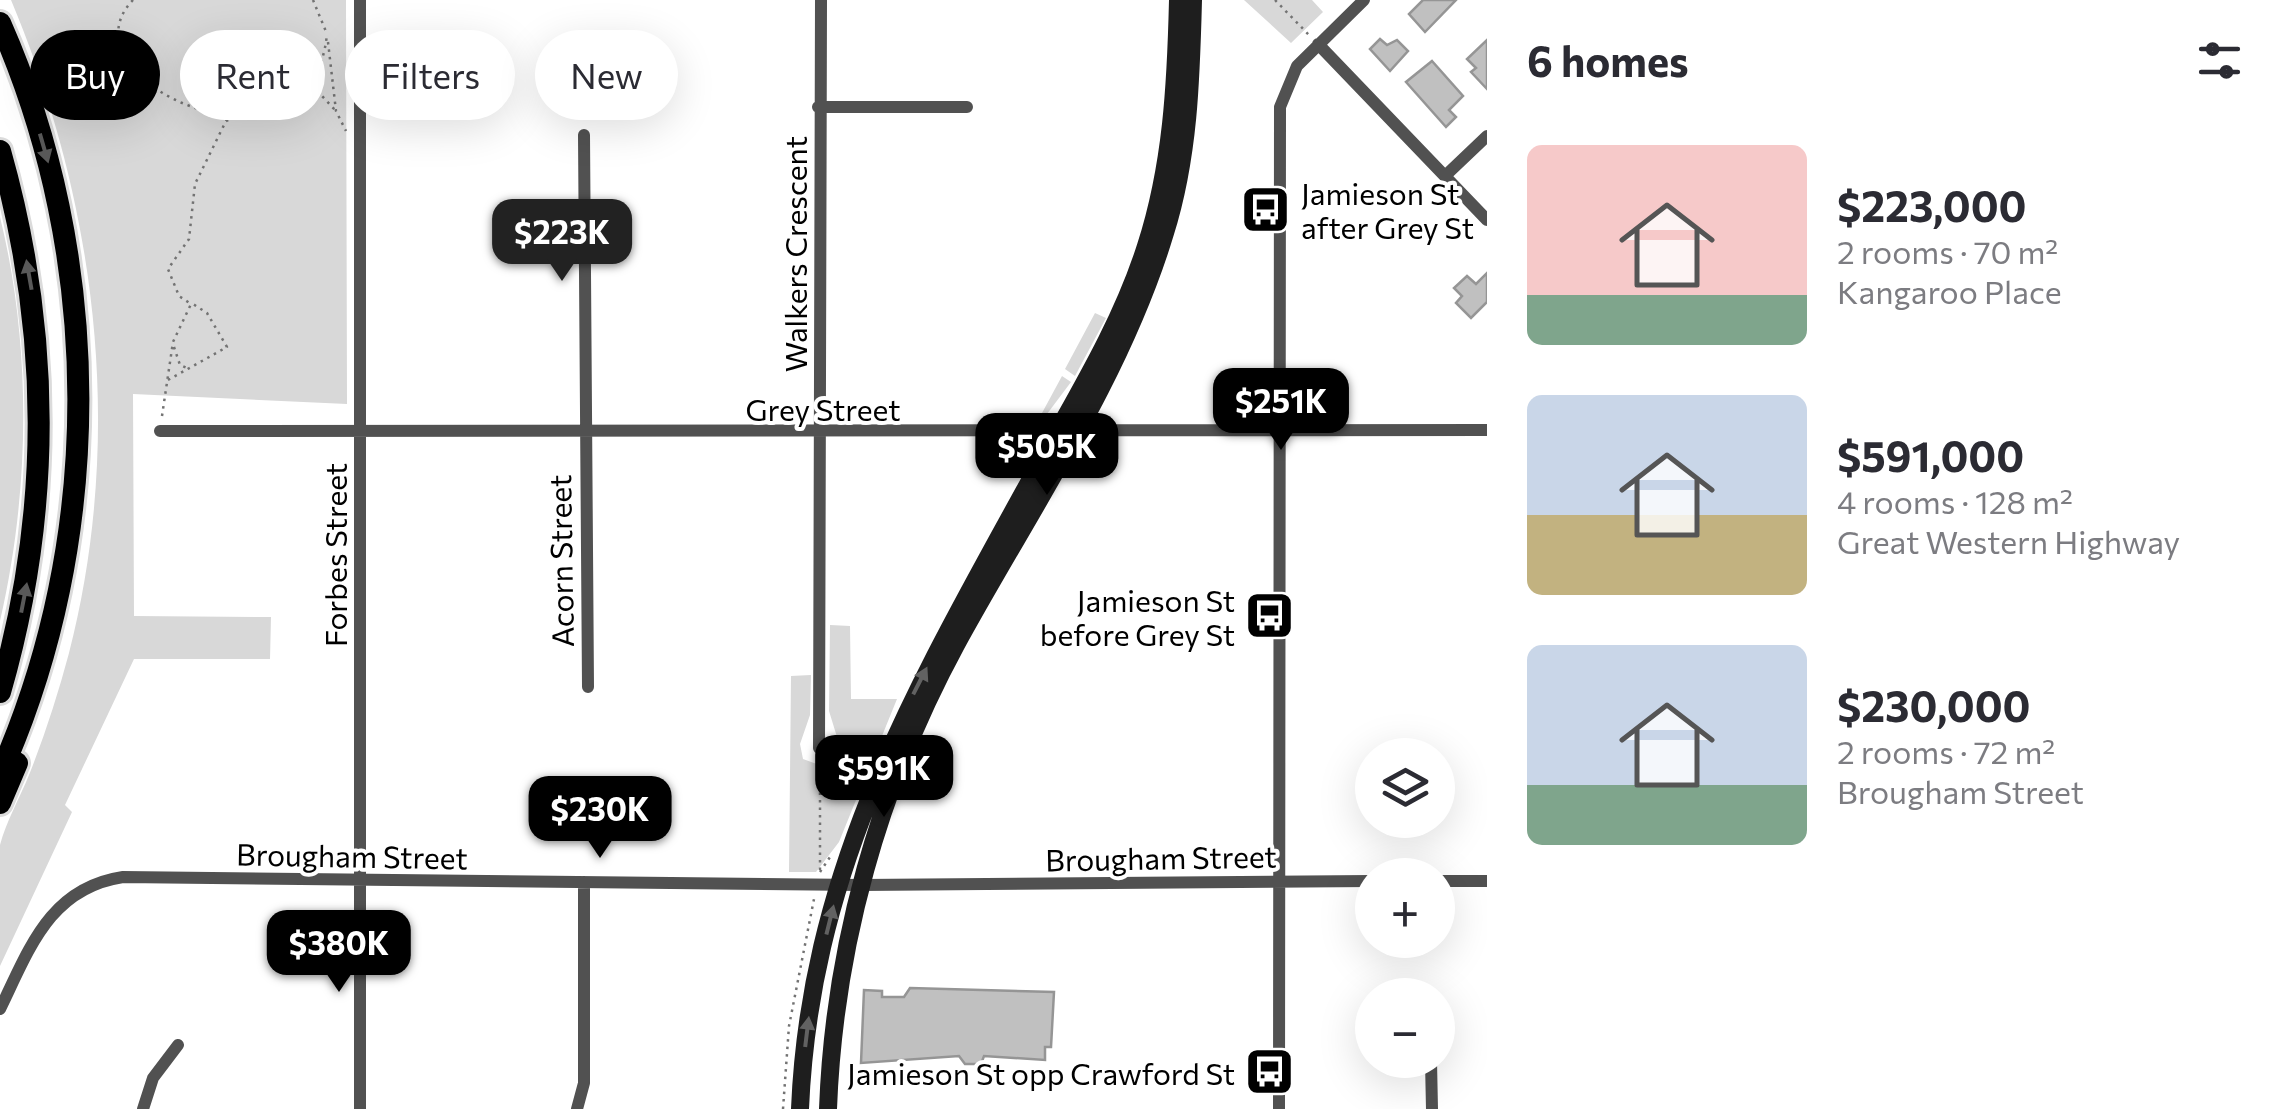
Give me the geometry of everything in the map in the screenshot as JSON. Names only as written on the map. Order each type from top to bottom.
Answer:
[{"type":"highway","points":[[0,23],[48,160],[70,275],[77,448],[60,586],[29,700],[0,774]]},
{"type":"highway","points":[[0,151],[32,293],[41,409],[30,558],[0,692]]},
{"type":"highway","points":[[0,803],[54,654],[61,623],[60,586]]},
{"type":"main road","points":[[828,1109],[834,1018],[861,885],[895,781],[922,716],[1065,433],[1120,313],[1156,210],[1172,133],[1178,0]]},
{"type":"main road","points":[[800,1109],[808,1020],[839,884],[888,746],[937,648],[1133,319],[1167,229],[1185,140],[1194,0]]},
{"type":"street","name":"Forbes Street","points":[[360,0],[360,1109]]},
{"type":"street","name":"Walkers Crescent","points":[[819,748],[821,0]]},
{"type":"street","points":[[1279,1109],[1280,107],[1287,82],[1318,44],[1364,0]]},
{"type":"street","points":[[1318,44],[1487,220]]},
{"type":"street","points":[[818,107],[967,108]]},
{"type":"street","name":"Acorn Street","points":[[584,135],[583,433],[588,688]]},
{"type":"street","points":[[1445,176],[1487,136]]},
{"type":"street","name":"Grey Street","points":[[160,430],[819,434],[1487,430]]},
{"type":"street","name":"Brougham Street","points":[[0,1010],[50,914],[69,896],[98,882],[134,876],[360,882],[861,885],[1355,881]]},
{"type":"street","points":[[1455,881],[1487,881]]},
{"type":"street","points":[[577,1109],[584,1083],[584,882]]},
{"type":"street","points":[[143,1109],[148,1085],[178,1045]]},
{"type":"street","points":[[1431,1078],[1432,1109]]},
{"type":"path","points":[[133,0],[120,18],[117,42],[128,67],[180,101]]},
{"type":"path","points":[[313,0],[328,34],[336,112]]},
{"type":"path","points":[[1275,0],[1318,44]]},
{"type":"path","points":[[325,48],[328,34]]},
{"type":"path","points":[[325,99],[359,148]]},
{"type":"path","points":[[168,380],[228,348],[208,313],[180,296],[168,269],[189,239],[202,162],[229,120]]},
{"type":"path","points":[[160,430],[173,342],[191,304]]},
{"type":"path","points":[[173,342],[180,365],[188,369]]},
{"type":"path","points":[[819,748],[820,872]]},
{"type":"shaded area","points":[[11,0],[346,0],[347,404],[133,394],[134,616],[271,617],[270,659],[134,659],[65,805],[72,812],[0,966],[0,845],[40,745],[69,653],[86,571],[96,488],[98,405],[93,322],[82,239],[53,120],[160,120],[160,30],[30,30],[30,51]]},
{"type":"shaded area","points":[[1244,0],[1312,0],[1323,12],[1291,43]]},
{"type":"shaded area","points":[[0,217],[18,317],[23,419],[17,521],[0,621]]},
{"type":"shaded area","points":[[1095,313],[1106,318],[1075,376],[1065,369]]},
{"type":"shaded area","points":[[1062,376],[1071,382],[1041,422],[993,424],[993,413],[1042,413]]},
{"type":"shaded area","points":[[830,625],[850,626],[851,699],[897,699],[839,842],[816,872],[789,872],[791,676],[811,675],[810,715],[800,744],[803,759],[825,767],[836,761],[841,750],[829,711]]},
{"type":"building","points":[[1423,0],[1456,0],[1425,32],[1409,14]]},
{"type":"building","points":[[1380,39],[1387,45],[1397,40],[1408,51],[1390,71],[1370,49]]},
{"type":"building","points":[[1487,40],[1487,89],[1471,72],[1476,68],[1467,59]]},
{"type":"building","points":[[1432,61],[1463,96],[1449,110],[1456,117],[1446,127],[1406,82]]},
{"type":"building","points":[[1487,273],[1487,302],[1471,318],[1456,303],[1462,296],[1454,288],[1467,276],[1476,284]]},
{"type":"building","points":[[910,988],[1054,992],[1051,1047],[1045,1047],[1045,1060],[984,1056],[981,1064],[965,1064],[959,1056],[861,1063],[864,990],[882,991],[882,997],[904,997]]},
{"type":"place","name":"Jamieson St after Grey St","points":[[1266,209]]},
{"type":"place","name":"Jamieson St before Grey St","points":[[1270,616]]},
{"type":"place","name":"Jamieson St opp Crawford St","points":[[1270,1072]]}]
